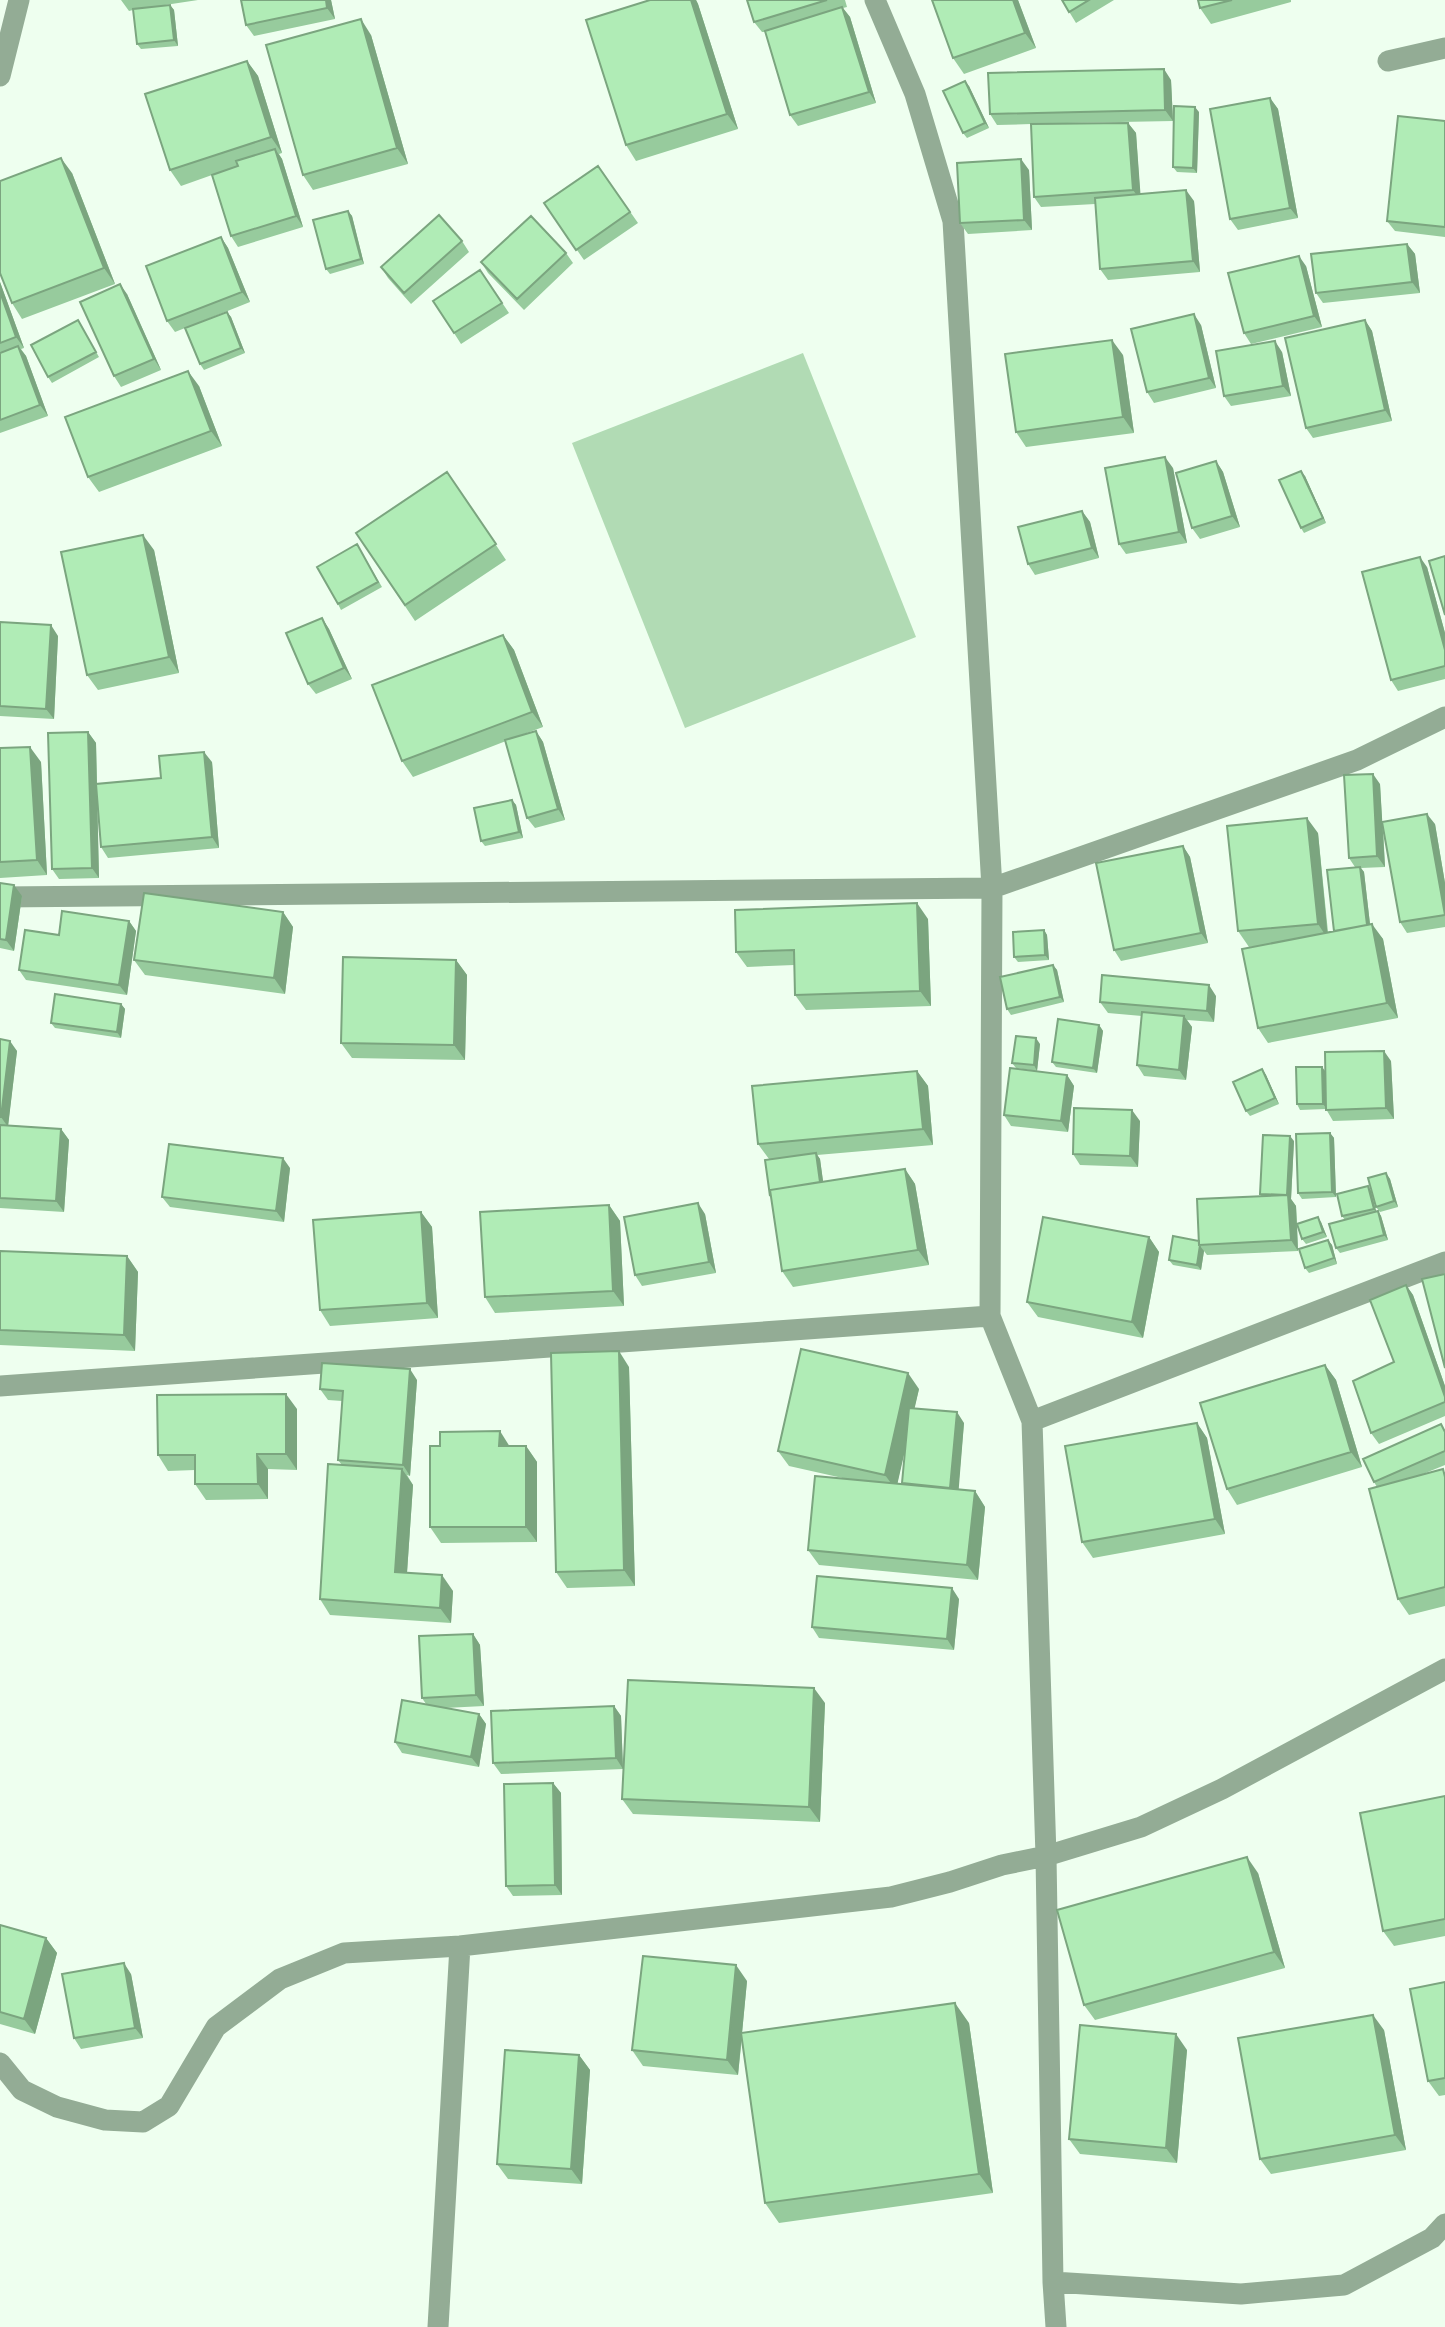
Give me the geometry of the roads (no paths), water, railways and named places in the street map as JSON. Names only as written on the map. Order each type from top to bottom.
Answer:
[{"type":"street","points":[[0,76],[19,0]]},
{"type":"street","points":[[876,0],[915,94],[953,221],[992,888],[990,1317],[1032,1421],[1056,2327]]},
{"type":"street","points":[[1388,61],[1445,48]]},
{"type":"street","points":[[0,897],[992,888],[1357,760],[1445,717]]},
{"type":"street","points":[[1032,1421],[1445,1262]]},
{"type":"street","points":[[0,1387],[990,1317]]},
{"type":"street","points":[[0,2063],[22,2090],[57,2107],[105,2120],[143,2122],[169,2106],[216,2027],[280,1979],[344,1953],[460,1946],[891,1897],[950,1882],[1141,1827],[1222,1789],[1445,1669]]},
{"type":"street","points":[[438,2327],[460,1946]]},
{"type":"street","points":[[1053,2282],[1241,2294],[1344,2285],[1432,2238],[1445,2224]]}]
